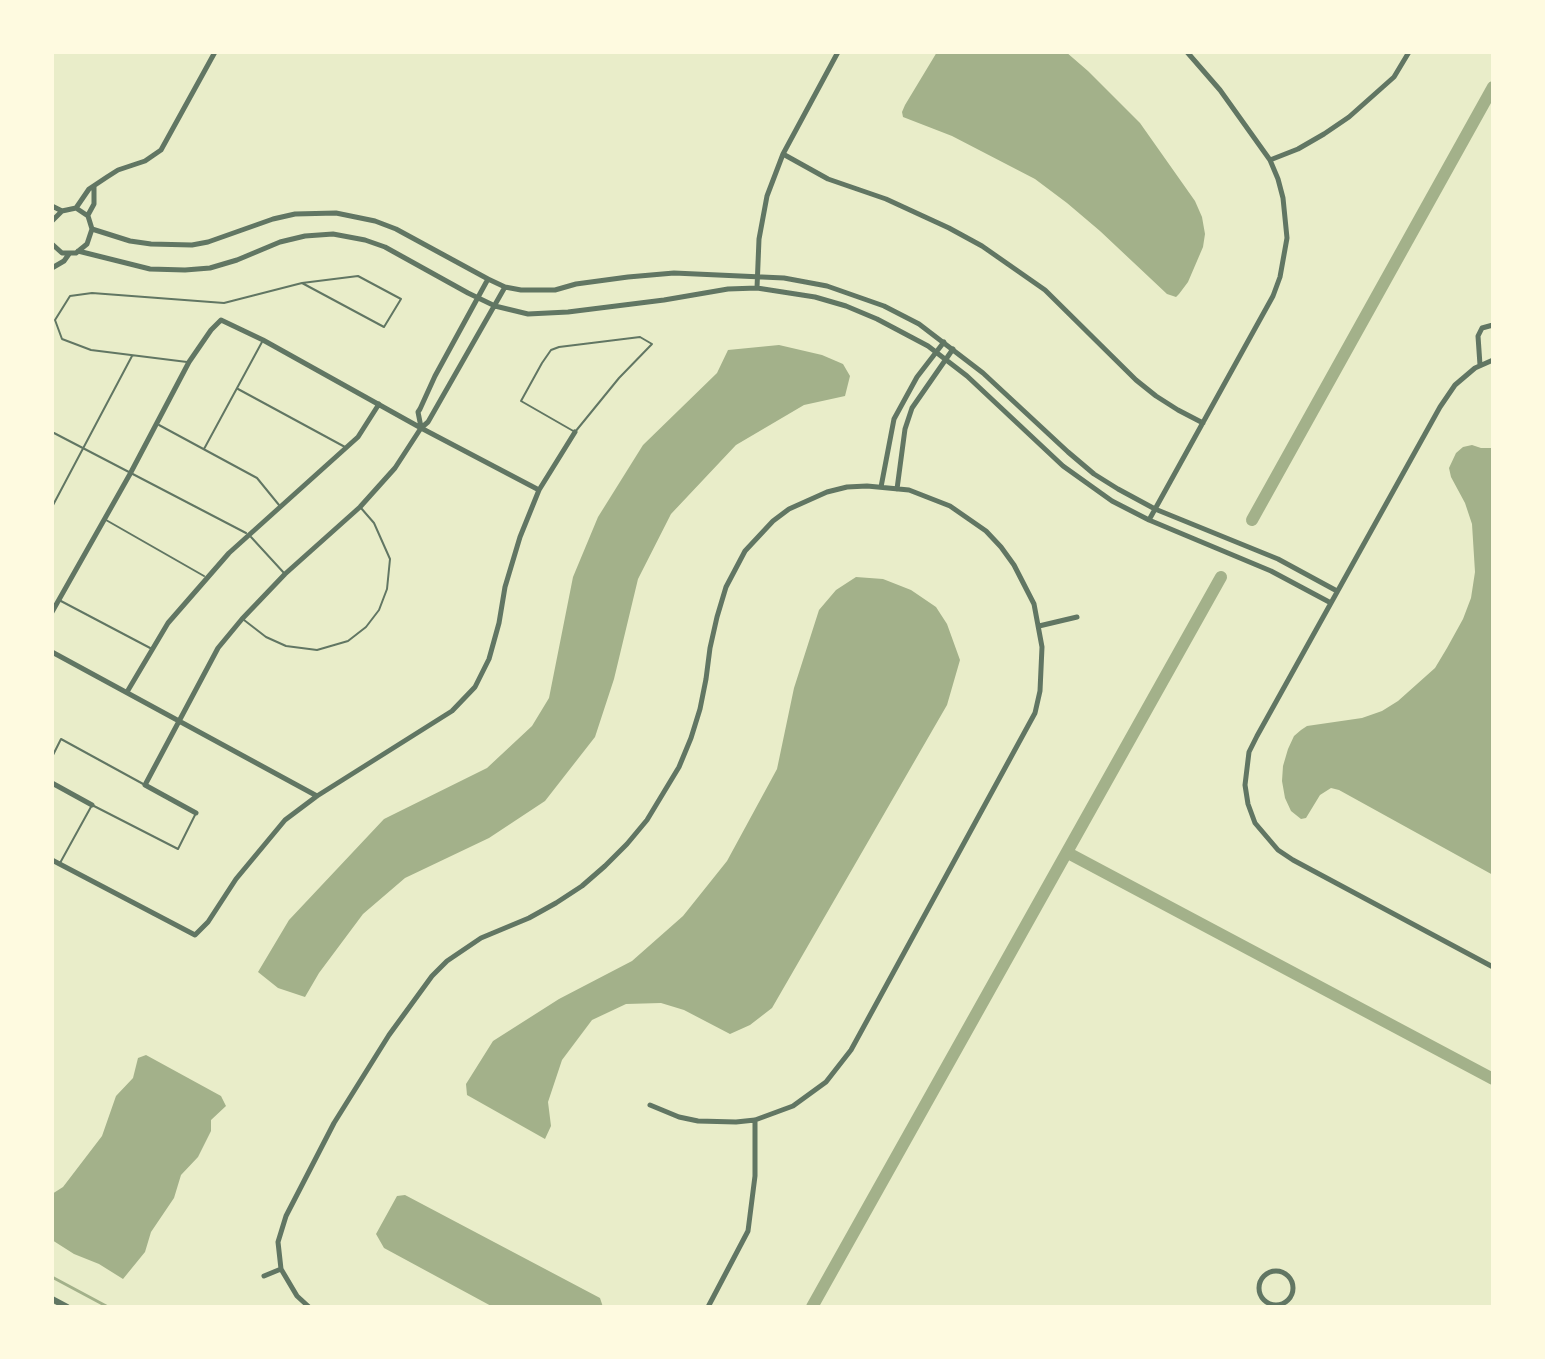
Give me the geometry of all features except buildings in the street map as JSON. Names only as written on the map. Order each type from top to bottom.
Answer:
[{"type":"street","points":[[52,221],[62,211],[76,208],[89,189],[118,170],[145,161],[161,150],[215,52]]},
{"type":"street","points":[[757,288],[759,239],[770,185],[783,154],[838,52]]},
{"type":"street","points":[[1149,520],[1273,296],[1285,258],[1286,218],[1278,179],[1270,160],[1220,90],[1187,52]]},
{"type":"street","points":[[1270,160],[1298,149],[1349,117],[1394,77],[1409,52]]},
{"type":"street","points":[[783,154],[828,179],[901,205],[982,246],[1045,290],[1136,380],[1156,396],[1203,423]]},
{"type":"street","points":[[88,216],[94,204],[94,186]]},
{"type":"street","points":[[52,206],[62,211]]},
{"type":"street","points":[[52,244],[62,253],[69,254],[87,244],[92,229],[88,216],[76,208]]},
{"type":"street","points":[[92,229],[141,243],[192,245],[295,214],[336,213],[396,229],[505,287],[555,290],[576,284],[674,273],[784,278],[827,286],[884,306],[919,324],[983,373],[1094,474],[1118,489],[1155,509],[1278,559],[1337,591]]},
{"type":"street","points":[[78,251],[150,269],[185,270],[210,268],[280,242],[333,234],[385,247],[495,306],[528,314],[664,300],[728,289],[757,288],[815,297],[846,306],[928,346],[967,376],[1063,466],[1112,501],[1149,520],[1271,571],[1331,603]]},
{"type":"street","points":[[52,268],[69,254]]},
{"type":"street","points":[[421,428],[418,412],[488,279]]},
{"type":"street","points":[[196,813],[145,785],[218,648],[285,574],[360,507],[395,468],[428,422],[505,287]]},
{"type":"street","points":[[52,612],[189,362],[221,320],[539,490]]},
{"type":"street","points":[[1480,365],[1478,336],[1482,328],[1493,325]]},
{"type":"street","points":[[881,487],[894,419],[917,377],[944,342]]},
{"type":"street","points":[[897,489],[905,429],[912,408],[953,349]]},
{"type":"street","points":[[1493,360],[1480,365],[1455,385],[1440,407],[1249,752],[1245,785],[1255,823],[1278,850],[1493,967]]},
{"type":"street","points":[[127,692],[168,623],[207,577],[280,505],[358,437],[379,404]]},
{"type":"street","points":[[52,860],[195,935],[285,820],[317,796],[452,711],[475,687],[489,659],[520,537],[539,490],[575,432]]},
{"type":"street","points":[[309,1307],[297,1296],[281,1269],[278,1256],[281,1229],[309,1170],[360,1079],[432,976],[481,938],[529,918],[582,886],[627,844],[647,820],[679,767],[691,738],[700,709],[717,617],[726,587],[745,551],[789,509],[807,499],[847,487],[897,489],[950,506],[986,531],[1014,565],[1034,604],[1043,669],[1035,713],[851,1050],[833,1075],[810,1095],[784,1110],[755,1120],[698,1121],[650,1105]]},
{"type":"street","points":[[1039,626],[1077,617]]},
{"type":"street","points":[[52,652],[317,796]]},
{"type":"street","points":[[52,783],[92,805]]},
{"type":"street","points":[[708,1307],[748,1231],[755,1176],[755,1120]]},
{"type":"street","points":[[264,1276],[281,1269]]},
{"type":"street","points":[[1272,1271],[1284,1273],[1293,1286],[1291,1297],[1283,1304],[1266,1305],[1260,1295],[1259,1283],[1272,1271]]},
{"type":"street","points":[[52,1299],[67,1307]]},
{"type":"lane","points":[[189,362],[91,350],[62,339],[55,320],[70,296],[92,293],[224,303],[302,283],[358,276],[401,299],[384,327],[302,283]]},
{"type":"lane","points":[[640,337],[652,344],[619,378],[575,432],[521,401],[551,350],[640,337]]},
{"type":"lane","points":[[204,450],[263,340]]},
{"type":"lane","points":[[52,507],[132,355]]},
{"type":"lane","points":[[237,389],[346,448]]},
{"type":"lane","points":[[157,424],[257,478],[280,505]]},
{"type":"lane","points":[[54,433],[249,534],[285,574]]},
{"type":"lane","points":[[242,619],[266,637],[286,646],[317,650],[348,641],[366,627],[379,610],[387,589],[390,559],[374,523],[360,507]]},
{"type":"lane","points":[[105,519],[207,577]]},
{"type":"lane","points":[[59,600],[153,649]]},
{"type":"lane","points":[[52,757],[61,739],[145,785]]},
{"type":"lane","points":[[59,864],[92,805],[178,849],[196,813]]},
{"type":"shaded area","points":[[937,52],[1066,52],[1140,123],[1195,201],[1202,217],[1205,234],[1203,247],[1188,282],[1176,297],[1167,294],[1100,231],[1035,179],[952,136],[903,117],[905,105]]},
{"type":"shaded area","points":[[779,345],[822,355],[843,364],[850,376],[845,396],[804,405],[736,445],[671,514],[638,579],[614,679],[595,737],[545,801],[489,838],[405,878],[363,914],[305,997],[278,988],[258,972],[289,920],[384,819],[487,768],[532,726],[549,698],[573,577],[598,517],[643,445],[717,373],[728,350]]},
{"type":"shaded area","points":[[1472,445],[1493,448],[1493,875],[1339,790],[1331,788],[1320,795],[1306,818],[1301,819],[1291,811],[1282,781],[1288,749],[1301,730],[1307,726],[1362,718],[1382,711],[1435,668],[1447,648],[1471,598],[1475,572],[1472,524],[1449,468],[1456,453]]},
{"type":"shaded area","points":[[856,577],[883,579],[911,590],[936,607],[947,624],[960,660],[947,705],[772,1008],[750,1025],[730,1034],[684,1010],[661,1003],[626,1004],[592,1020],[562,1060],[548,1102],[551,1126],[545,1139],[467,1095],[466,1084],[493,1041],[559,999],[632,961],[683,916],[727,861],[777,769],[794,688],[819,610],[836,590]]},
{"type":"shaded area","points":[[146,1055],[221,1096],[226,1106],[211,1120],[211,1131],[198,1157],[181,1175],[174,1198],[151,1232],[145,1252],[123,1279],[52,1240],[52,1194],[63,1187],[102,1136],[116,1096],[133,1078],[138,1058]]},
{"type":"shaded area","points":[[405,1195],[600,1298],[603,1307],[493,1307],[384,1248],[376,1234],[397,1196]]},
{"type":"waterway","points":[[1252,520],[1493,87]]},
{"type":"waterway","points":[[812,1307],[1221,577]]},
{"type":"waterway","points":[[1068,853],[1493,1079]]},
{"type":"waterway","points":[[52,1277],[108,1307]]}]
